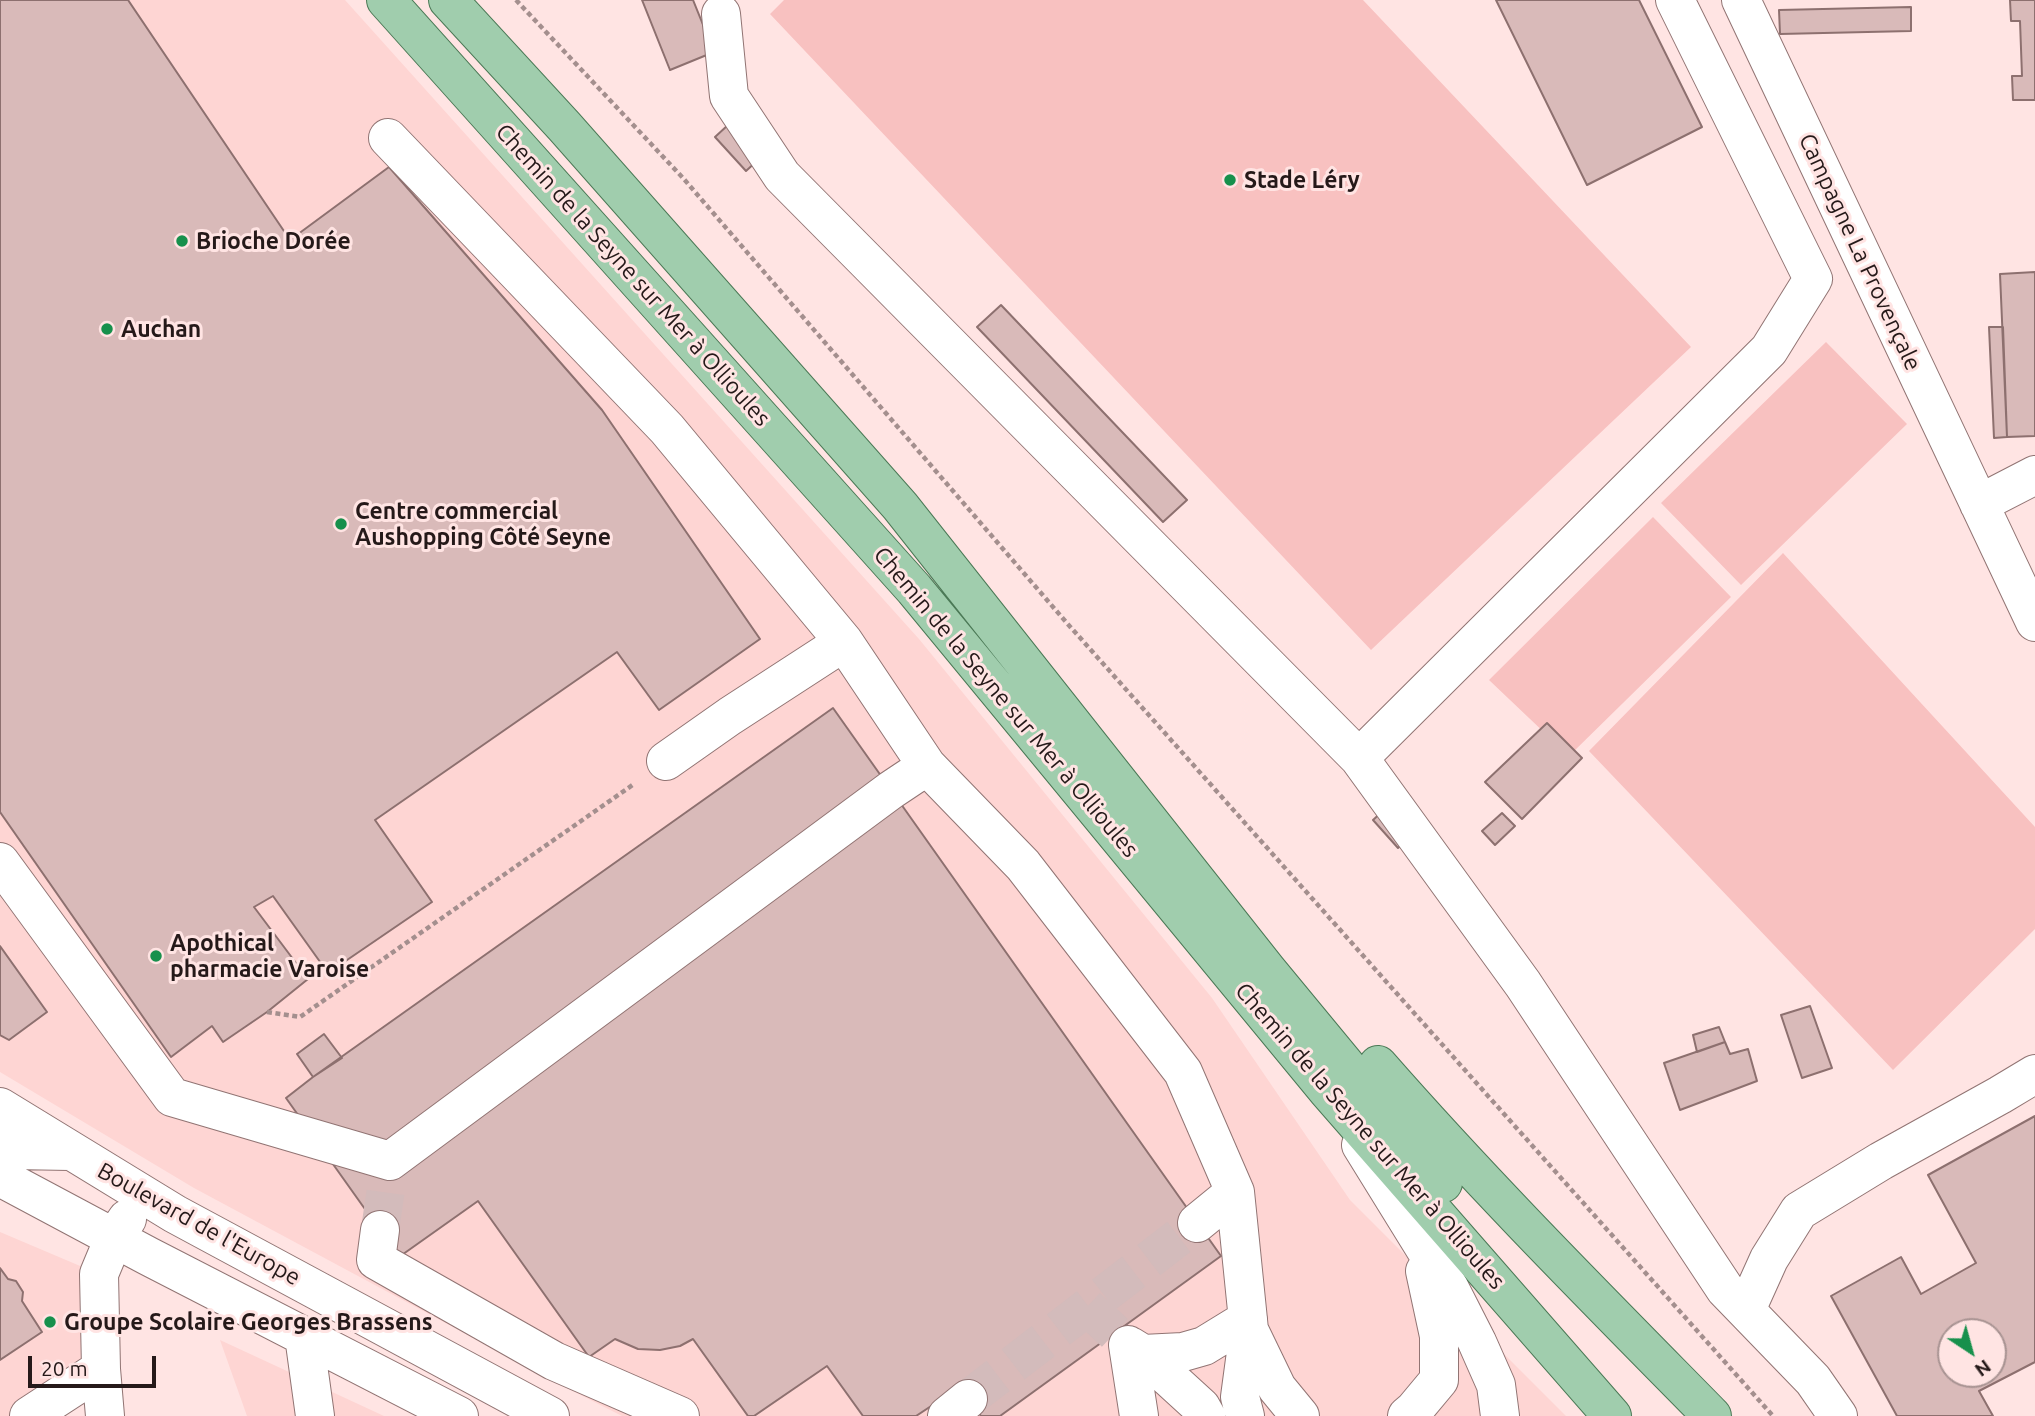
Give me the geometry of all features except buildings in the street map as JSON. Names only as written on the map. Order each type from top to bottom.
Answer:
[{"type":"main road","name":"Chemin de la Seyne sur Mer à Ollioules","points":[[386,0],[914,589],[1327,1090],[1612,1416]]},
{"type":"main road","name":"Chemin de la Seyne sur Mer à Ollioules","points":[[448,0],[564,126],[900,506],[1267,970],[1502,1255],[1642,1416]]},
{"type":"main road","points":[[900,506],[964,570],[1174,816],[1345,1027],[1427,1121],[1526,1227],[1712,1416]]},
{"type":"street","points":[[1359,758],[1769,350],[1813,279],[1675,0]]},
{"type":"street","name":"Campagne La Provençale","points":[[1741,0],[2035,622]]},
{"type":"street","points":[[722,14],[730,96],[782,176],[1359,758],[1524,984],[1725,1289],[1813,1380],[1838,1416]]},
{"type":"street","points":[[388,138],[667,429],[844,642],[927,766],[1023,865],[1183,1072],[1235,1192],[1248,1324],[1240,1397],[1245,1416]]},
{"type":"street","points":[[1979,504],[2035,475]]},
{"type":"street","points":[[666,761],[844,642]]},
{"type":"street","points":[[0,862],[172,1097],[390,1161],[869,806],[927,766]]},
{"type":"street","points":[[1746,1310],[1769,1259],[1799,1211],[2035,1074]]},
{"type":"street","points":[[1327,1090],[1450,1289],[1496,1385],[1500,1416]]},
{"type":"street","name":"Boulevard de l'Europe","points":[[0,1107],[175,1214],[550,1416]]},
{"type":"street","name":"Boulevard de l'Europe","points":[[0,1143],[14,1150],[70,1151]]},
{"type":"street","points":[[0,1177],[459,1416]]},
{"type":"street","points":[[1197,1223],[1235,1192]]},
{"type":"street","points":[[105,1416],[99,1274],[114,1238],[144,1194]]},
{"type":"street","points":[[380,1230],[376,1260],[554,1361],[680,1416]]},
{"type":"street","points":[[1407,1416],[1439,1380],[1439,1336],[1418,1238]]},
{"type":"street","points":[[1135,1349],[1183,1352],[1204,1346],[1248,1324]]},
{"type":"street","points":[[1248,1324],[1277,1388],[1300,1416]]},
{"type":"street","points":[[304,1336],[315,1416]]},
{"type":"street","points":[[1135,1349],[1139,1416]]},
{"type":"street","points":[[1135,1349],[1201,1407],[1206,1416]]},
{"type":"street","points":[[29,1416],[101,1369]]},
{"type":"path","points":[[516,0],[683,178],[1057,611],[1773,1416]]},
{"type":"path","points":[[267,1012],[300,1017],[666,761]]},
{"type":"shaded area","points":[[0,0],[345,0],[919,639],[1212,998],[1350,1200],[1566,1416],[622,1416],[194,1188],[0,1072]]},
{"type":"shaded area","name":"Stade Léry","points":[[784,0],[1363,0],[1691,347],[1371,650],[770,14]]},
{"type":"shaded area","points":[[1826,342],[1907,424],[1741,585],[1661,503]]},
{"type":"shaded area","points":[[1653,517],[1731,597],[1569,756],[1489,680]]},
{"type":"shaded area","points":[[1783,553],[2035,827],[2035,929],[1893,1070],[1589,751]]},
{"type":"shaded area","name":"Groupe Scolaire Georges Brassens","points":[[0,1232],[99,1274],[101,1369],[29,1416],[0,1416]]},
{"type":"shaded area","points":[[220,1340],[384,1416],[247,1416]]},
{"type":"tunnel","points":[[380,1230],[390,1161]]},
{"type":"tunnel","points":[[968,1399],[1197,1223]]},
{"type":"tunnel","points":[[1087,1307],[1128,1345]]},
{"type":"place","name":"Stade Léry","points":[[1230,180]]},
{"type":"place","name":"Brioche Dorée","points":[[182,241]]},
{"type":"place","name":"Auchan","points":[[107,329]]},
{"type":"place","name":"Centre commercial Aushopping Côté Seyne","points":[[341,524]]},
{"type":"place","name":"Apothical pharmacie Varoise","points":[[156,956]]},
{"type":"place","name":"Groupe Scolaire Georges Brassens","points":[[50,1322]]}]
